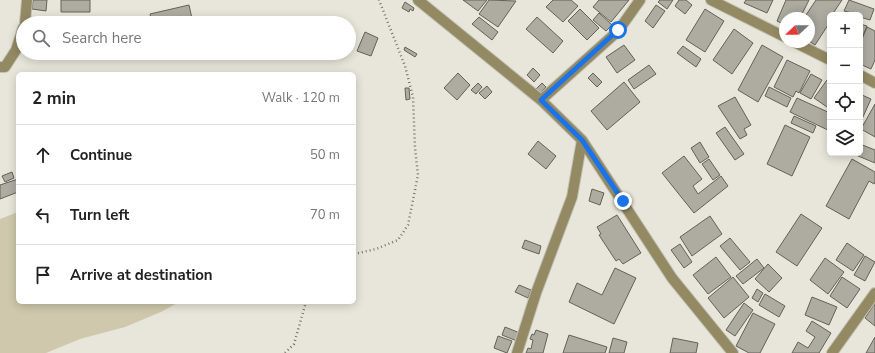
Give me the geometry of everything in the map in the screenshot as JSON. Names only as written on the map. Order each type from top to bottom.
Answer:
[{"type":"street","points":[[26,16],[27,0]]},
{"type":"street","points":[[418,0],[541,100],[582,140],[672,278],[733,353]]},
{"type":"street","points":[[541,100],[618,30],[640,0]]},
{"type":"street","points":[[711,0],[779,34]]},
{"type":"street","points":[[806,48],[827,58]]},
{"type":"street","points":[[0,67],[5,67],[16,50]]},
{"type":"street","points":[[863,77],[875,83]]},
{"type":"street","points":[[517,353],[536,293],[572,197],[582,140]]},
{"type":"street","points":[[832,353],[875,293]]},
{"type":"path","points":[[356,254],[376,250],[398,240],[408,225],[418,175],[415,148],[413,97],[405,66],[379,0]]},
{"type":"path","points":[[285,353],[294,344],[305,304]]},
{"type":"shaded area","points":[[16,213],[16,304],[175,304],[161,312],[125,327],[80,339],[46,353],[0,353],[0,219]]},
{"type":"building","points":[[33,0],[47,0],[46,11],[32,9]]},
{"type":"building","points":[[61,0],[90,0],[90,12],[61,12]]},
{"type":"building","points":[[463,0],[487,0],[478,11]]},
{"type":"building","points":[[489,0],[516,1],[498,27],[479,14]]},
{"type":"building","points":[[553,0],[571,0],[578,6],[563,22],[546,7]]},
{"type":"building","points":[[599,0],[629,0],[611,22],[593,7]]},
{"type":"building","points":[[660,0],[673,0],[667,9],[658,2]]},
{"type":"building","points":[[679,0],[686,0],[692,5],[685,14],[675,6]]},
{"type":"building","points":[[746,0],[773,0],[767,13],[744,3]]},
{"type":"building","points":[[786,0],[809,0],[803,12],[781,12]]},
{"type":"building","points":[[816,0],[842,0],[834,12],[827,12],[827,27],[815,45],[815,12],[808,12]]},
{"type":"building","points":[[849,0],[874,9],[870,20],[863,18],[863,12],[844,11]]},
{"type":"building","points":[[405,2],[414,8],[413,11],[410,9],[409,12],[402,8]]},
{"type":"building","points":[[189,5],[191,16],[150,16],[150,14]]},
{"type":"building","points":[[656,5],[665,11],[653,28],[645,21]]},
{"type":"building","points":[[580,9],[599,28],[587,40],[568,21]]},
{"type":"building","points":[[705,9],[724,21],[705,52],[686,40]]},
{"type":"building","points":[[599,13],[612,25],[606,31],[593,20]]},
{"type":"building","points":[[479,17],[498,32],[492,40],[472,24]]},
{"type":"building","points":[[537,17],[563,41],[553,53],[526,29]]},
{"type":"building","points":[[863,25],[867,26],[863,36]]},
{"type":"building","points":[[867,27],[875,31],[875,60],[871,69],[863,65],[863,37]]},
{"type":"building","points":[[734,29],[753,43],[732,74],[713,60]]},
{"type":"building","points":[[365,32],[378,38],[371,56],[357,51]]},
{"type":"building","points":[[624,45],[635,60],[617,73],[606,57]]},
{"type":"building","points":[[762,45],[783,57],[758,102],[738,90]]},
{"type":"building","points":[[683,46],[701,59],[696,67],[677,53]]},
{"type":"building","points":[[405,47],[417,54],[415,57],[404,50]]},
{"type":"building","points":[[787,60],[810,71],[799,93],[796,91],[793,97],[774,87]]},
{"type":"building","points":[[649,65],[656,74],[634,89],[628,80]]},
{"type":"building","points":[[533,68],[540,75],[534,82],[527,75]]},
{"type":"building","points":[[458,73],[470,85],[457,100],[444,88]]},
{"type":"building","points":[[593,73],[602,82],[597,87],[588,78]]},
{"type":"building","points":[[811,74],[822,80],[811,99],[800,93]]},
{"type":"building","points":[[827,80],[827,107],[814,98]]},
{"type":"building","points":[[624,82],[640,102],[607,130],[591,111]]},
{"type":"building","points":[[478,83],[482,87],[476,94],[471,90]]},
{"type":"building","points":[[542,83],[546,87],[539,94],[535,90]]},
{"type":"building","points":[[487,86],[492,92],[485,99],[479,93]]},
{"type":"building","points":[[769,87],[791,98],[787,107],[765,96]]},
{"type":"building","points":[[405,88],[409,88],[410,99],[406,100]]},
{"type":"building","points":[[863,95],[871,99],[863,117]]},
{"type":"building","points":[[735,97],[751,125],[744,129],[747,135],[740,139],[718,106]]},
{"type":"building","points":[[797,98],[827,112],[827,130],[790,112]]},
{"type":"building","points":[[875,104],[875,137],[863,130],[863,125]]},
{"type":"building","points":[[794,116],[816,126],[813,133],[791,123]]},
{"type":"building","points":[[785,125],[810,137],[792,176],[767,164]]},
{"type":"building","points":[[725,127],[744,154],[735,160],[716,133]]},
{"type":"building","points":[[538,141],[556,156],[546,169],[528,154]]},
{"type":"building","points":[[700,142],[709,157],[700,163],[691,148]]},
{"type":"building","points":[[863,145],[875,150],[875,163],[858,156],[863,156]]},
{"type":"building","points":[[684,156],[702,179],[693,186],[698,194],[721,176],[728,186],[694,213],[662,173]]},
{"type":"building","points":[[709,159],[720,175],[713,180],[702,164]]},
{"type":"building","points":[[852,159],[875,172],[875,182],[874,184],[869,181],[849,219],[826,206]]},
{"type":"building","points":[[12,172],[14,178],[5,182],[2,176]]},
{"type":"building","points":[[16,180],[16,193],[0,199],[0,185]]},
{"type":"building","points":[[592,189],[604,193],[600,205],[589,201]]},
{"type":"building","points":[[801,214],[822,228],[797,266],[776,252]]},
{"type":"building","points":[[617,215],[641,253],[623,264],[619,259],[616,261],[599,235],[601,234],[597,227]]},
{"type":"building","points":[[710,216],[722,234],[692,256],[680,237]]},
{"type":"building","points":[[730,238],[750,262],[740,270],[720,246]]},
{"type":"building","points":[[525,240],[541,246],[539,254],[522,248]]},
{"type":"building","points":[[847,243],[864,255],[853,271],[836,260]]},
{"type":"building","points":[[680,244],[692,262],[684,268],[671,250]]},
{"type":"building","points":[[865,256],[875,262],[865,281],[854,275]]},
{"type":"building","points":[[716,257],[731,277],[708,294],[693,275]]},
{"type":"building","points":[[825,258],[844,272],[828,294],[810,280]]},
{"type":"building","points":[[757,259],[764,268],[743,284],[736,276]]},
{"type":"building","points":[[768,264],[782,278],[769,292],[755,279]]},
{"type":"building","points":[[615,268],[636,278],[614,324],[569,302],[577,283],[602,295]]},
{"type":"building","points":[[733,277],[749,297],[724,318],[708,298]]},
{"type":"building","points":[[842,277],[860,289],[847,308],[830,296]]},
{"type":"building","points":[[519,285],[531,290],[528,298],[515,292]]},
{"type":"building","points":[[757,289],[763,293],[758,302],[752,298]]},
{"type":"building","points":[[765,294],[785,306],[779,317],[759,305]]},
{"type":"building","points":[[812,297],[837,307],[829,325],[805,315]]},
{"type":"building","points":[[744,303],[753,310],[735,336],[726,330]]},
{"type":"building","points":[[875,303],[875,326],[865,318]]},
{"type":"building","points":[[753,313],[775,324],[760,353],[749,353],[736,346]]},
{"type":"building","points":[[812,321],[831,333],[819,353],[792,353],[798,342],[808,348],[815,337],[806,331]]},
{"type":"building","points":[[505,327],[520,333],[517,341],[502,335]]},
{"type":"building","points":[[536,330],[548,334],[543,353],[526,353],[528,348],[531,349],[533,340],[530,339]]},
{"type":"building","points":[[569,335],[607,347],[605,353],[563,353]]},
{"type":"building","points":[[498,336],[512,341],[507,353],[494,348]]},
{"type":"building","points":[[875,337],[875,353],[866,353]]},
{"type":"building","points":[[613,338],[627,342],[624,353],[609,353]]},
{"type":"building","points":[[673,338],[698,343],[696,353],[670,353]]},
{"type":"route","points":[[618,30],[541,100],[582,140],[623,201]]}]
